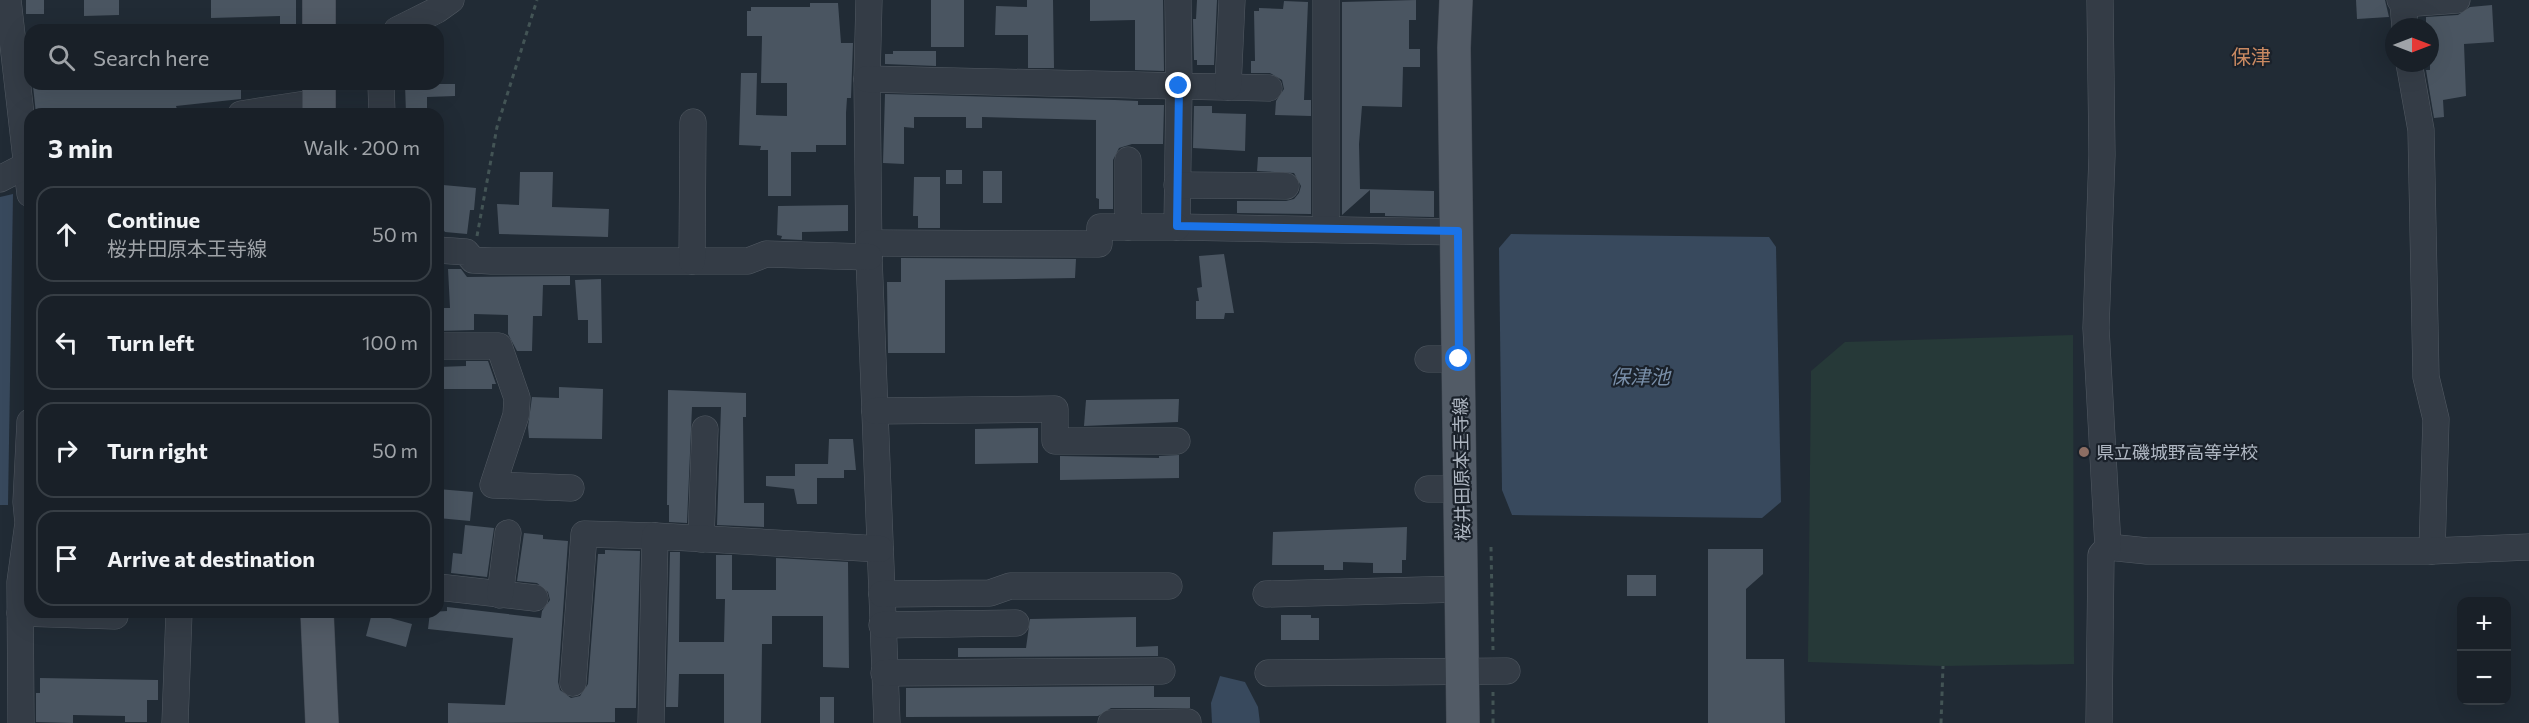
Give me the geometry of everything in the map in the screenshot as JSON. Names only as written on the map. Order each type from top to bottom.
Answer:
[{"type":"main road","points":[[319,0],[319,24]]},
{"type":"main road","name":"桜井田原本王寺線","points":[[1456,0],[1454,48],[1458,231],[1444,359],[1461,489],[1462,589],[1488,670],[1463,723]]},
{"type":"main road","points":[[317,618],[322,723]]},
{"type":"street","points":[[8,0],[21,32],[24,87]]},
{"type":"street","points":[[409,24],[451,0]]},
{"type":"street","points":[[869,0],[867,79],[869,250],[887,723]]},
{"type":"street","points":[[1177,226],[1178,0]]},
{"type":"street","points":[[1228,87],[1232,0]]},
{"type":"street","points":[[1326,0],[1326,228]]},
{"type":"street","points":[[2099,723],[2101,555],[2108,547],[2096,328],[2102,155],[2100,0]]},
{"type":"street","points":[[2403,10],[2457,0]]},
{"type":"street","points":[[2411,72],[2421,130],[2426,377],[2436,419],[2432,551]]},
{"type":"street","points":[[867,79],[1269,88]]},
{"type":"street","points":[[24,90],[25,108]]},
{"type":"street","points":[[381,90],[381,108]]},
{"type":"street","points":[[274,108],[319,100]]},
{"type":"street","points":[[692,261],[693,122]]},
{"type":"street","points":[[1128,160],[1128,227]]},
{"type":"street","points":[[0,179],[24,163]]},
{"type":"street","points":[[1177,185],[1286,186]]},
{"type":"street","points":[[444,250],[466,252],[473,260],[748,261],[766,254],[1100,243],[1100,227],[1177,226],[1458,231]]},
{"type":"street","points":[[444,346],[499,346],[516,398],[516,415],[493,485],[571,488]]},
{"type":"street","points":[[874,411],[1054,409],[1055,441],[1177,441]]},
{"type":"street","points":[[701,538],[705,429]]},
{"type":"street","points":[[1428,489],[1461,489]]},
{"type":"street","points":[[500,595],[508,532]]},
{"type":"street","points":[[573,683],[584,534],[701,538],[880,549]]},
{"type":"street","points":[[21,723],[10,671],[20,614],[10,582],[24,536]]},
{"type":"street","points":[[651,723],[655,536]]},
{"type":"street","points":[[2108,547],[2146,552],[2432,551],[2529,548]]},
{"type":"street","points":[[882,594],[990,593],[1010,586],[1169,586]]},
{"type":"street","points":[[444,588],[535,598]]},
{"type":"street","points":[[1266,594],[1462,589]]},
{"type":"street","points":[[20,614],[24,614]]},
{"type":"street","points":[[175,723],[179,618]]},
{"type":"street","points":[[882,625],[1016,623]]},
{"type":"street","points":[[1268,673],[1488,670]]},
{"type":"street","points":[[884,673],[1162,671]]},
{"type":"street","points":[[1111,723],[1188,722]]},
{"type":"path","points":[[473,260],[496,127],[537,0]]},
{"type":"path","points":[[1491,546],[1488,670],[1493,723]]},
{"type":"path","points":[[1941,723],[1943,666]]},
{"type":"green space","points":[[2073,335],[2074,664],[1943,666],[1808,662],[1811,371],[1845,342]]},
{"type":"water","points":[[13,194],[8,505],[0,505],[0,197]]},
{"type":"water","name":"保津池","points":[[1511,234],[1769,237],[1776,247],[1781,502],[1762,518],[1512,515],[1502,490],[1499,248]]},
{"type":"water","points":[[1220,676],[1245,682],[1258,707],[1260,723],[1212,723],[1211,703]]},
{"type":"building","points":[[26,0],[44,0],[44,14],[26,14]]},
{"type":"building","points":[[84,0],[119,0],[119,15],[84,16]]},
{"type":"building","points":[[211,0],[296,0],[296,24],[280,24],[280,16],[211,18]]},
{"type":"building","points":[[931,0],[964,0],[964,47],[931,47]]},
{"type":"building","points":[[1027,0],[1053,0],[1054,68],[1028,68],[1028,35],[995,35],[996,6],[1027,7]]},
{"type":"building","points":[[1090,0],[1163,0],[1164,71],[1135,70],[1135,20],[1090,21]]},
{"type":"building","points":[[1197,0],[1217,0],[1214,65],[1197,65],[1197,60],[1194,60],[1193,19],[1196,19]]},
{"type":"building","points":[[1416,0],[1416,20],[1409,20],[1409,49],[1420,49],[1420,67],[1403,67],[1402,107],[1362,106],[1359,144],[1360,189],[1434,191],[1434,217],[1385,216],[1385,213],[1370,213],[1370,190],[1342,215],[1342,2]]},
{"type":"building","points":[[2356,0],[2385,0],[2389,17],[2357,19]]},
{"type":"building","points":[[1284,1],[1308,2],[1304,100],[1311,100],[1311,116],[1275,115],[1276,101],[1284,89],[1282,80],[1270,73],[1251,73],[1251,61],[1255,61],[1254,11],[1259,11],[1259,8],[1283,9]]},
{"type":"building","points":[[810,3],[838,3],[841,43],[853,43],[851,98],[847,98],[846,145],[816,145],[816,152],[791,152],[791,196],[768,196],[768,150],[760,150],[761,146],[739,145],[741,73],[757,73],[756,115],[787,116],[787,83],[761,83],[762,36],[747,36],[747,11],[751,11],[751,7],[810,7]]},
{"type":"building","points":[[2492,5],[2494,42],[2464,44],[2466,96],[2443,100],[2444,117],[2434,118],[2426,72],[2439,72],[2439,18],[2426,17],[2458,15],[2470,7]]},
{"type":"building","points":[[893,51],[936,51],[936,66],[885,64],[885,54],[893,54]]},
{"type":"building","points":[[444,84],[455,84],[455,96],[427,97],[427,108],[406,108],[405,90],[444,90]]},
{"type":"building","points":[[33,90],[241,90],[241,99],[176,106],[177,108],[35,108]]},
{"type":"building","points":[[885,94],[1115,100],[1138,101],[1138,105],[1164,105],[1163,144],[1132,144],[1119,148],[1113,160],[1113,209],[1099,209],[1099,199],[1096,198],[1096,120],[982,117],[982,128],[966,128],[966,117],[914,117],[914,128],[904,127],[904,164],[883,163]]},
{"type":"building","points":[[1194,106],[1212,106],[1212,113],[1246,114],[1245,151],[1193,148]]},
{"type":"building","points":[[1258,157],[1311,157],[1311,214],[1237,213],[1237,201],[1286,201],[1294,199],[1299,193],[1301,186],[1294,173],[1257,171]]},
{"type":"building","points":[[946,170],[962,170],[962,184],[946,184]]},
{"type":"building","points":[[983,171],[1002,171],[1002,203],[983,203]]},
{"type":"building","points":[[520,172],[553,172],[552,207],[609,209],[608,237],[499,234],[497,204],[519,205]]},
{"type":"building","points":[[914,177],[940,177],[940,228],[918,228],[918,216],[913,216]]},
{"type":"building","points":[[444,185],[476,188],[474,210],[470,210],[467,234],[445,232]]},
{"type":"building","points":[[848,205],[848,231],[802,232],[802,240],[781,239],[782,236],[777,235],[778,206]]},
{"type":"building","points":[[1224,254],[1234,313],[1225,313],[1224,319],[1196,319],[1196,301],[1199,301],[1197,288],[1202,287],[1199,256]]},
{"type":"building","points":[[901,258],[1076,259],[1075,278],[945,280],[945,353],[888,353],[887,282],[901,282]]},
{"type":"building","points":[[448,269],[461,269],[467,277],[570,276],[570,285],[543,285],[542,316],[533,316],[532,351],[517,351],[508,334],[508,315],[474,314],[474,330],[444,331],[444,308],[450,308]]},
{"type":"building","points":[[601,279],[602,343],[588,343],[588,320],[578,320],[575,280]]},
{"type":"building","points":[[466,361],[488,361],[496,384],[492,384],[492,389],[444,389],[444,367],[466,366]]},
{"type":"building","points":[[559,387],[603,389],[602,439],[529,438],[528,427],[532,397],[559,398]]},
{"type":"building","points":[[668,390],[746,393],[746,417],[743,417],[744,503],[764,503],[764,527],[717,525],[721,407],[692,407],[687,523],[669,522],[669,505],[667,505]]},
{"type":"building","points":[[1179,399],[1178,422],[1084,426],[1086,400]]},
{"type":"building","points":[[1038,428],[1038,463],[975,464],[975,429]]},
{"type":"building","points":[[829,439],[853,439],[856,470],[844,470],[844,478],[817,478],[817,504],[797,504],[794,489],[766,486],[766,476],[795,476],[795,464],[828,464]]},
{"type":"building","points":[[1179,455],[1179,478],[1060,480],[1060,456],[1159,458],[1159,456]]},
{"type":"building","points":[[444,490],[473,492],[470,521],[444,519]]},
{"type":"building","points":[[465,525],[494,528],[487,577],[451,573],[453,553],[462,554]]},
{"type":"building","points":[[1407,527],[1406,560],[1402,560],[1402,573],[1373,573],[1373,563],[1343,562],[1343,570],[1324,570],[1324,565],[1272,565],[1273,532]]},
{"type":"building","points":[[524,533],[543,535],[543,539],[568,541],[558,682],[560,690],[571,698],[580,696],[588,684],[598,554],[605,554],[605,550],[640,551],[636,708],[615,708],[615,722],[448,723],[448,703],[505,705],[513,638],[428,629],[429,618],[444,618],[447,607],[541,618],[542,611],[550,600],[548,592],[537,583],[517,581]]},
{"type":"building","points":[[1708,549],[1763,549],[1763,574],[1746,589],[1746,659],[1784,659],[1785,723],[1708,723]]},
{"type":"building","points":[[670,552],[680,552],[679,642],[724,642],[725,599],[716,599],[716,555],[732,555],[732,590],[776,590],[776,558],[848,562],[849,668],[823,667],[823,616],[772,616],[772,644],[762,644],[761,723],[724,723],[724,674],[679,674],[678,707],[666,707]]},
{"type":"building","points":[[1627,575],[1656,575],[1656,596],[1627,596]]},
{"type":"building","points":[[1281,615],[1311,615],[1311,618],[1319,618],[1319,640],[1281,640]]},
{"type":"building","points":[[1136,617],[1136,647],[1158,646],[1158,656],[958,657],[958,648],[1026,648],[1030,619]]},
{"type":"building","points":[[371,618],[390,618],[412,624],[406,647],[366,636]]},
{"type":"building","points":[[40,678],[158,680],[158,700],[147,700],[147,722],[125,722],[125,716],[73,715],[73,723],[36,722],[36,693],[40,693]]},
{"type":"building","points":[[1154,686],[1154,697],[1190,697],[1190,708],[1111,708],[1098,716],[906,717],[906,688]]},
{"type":"building","points":[[820,697],[834,697],[834,723],[820,723]]},
{"type":"place","name":"県立磯城野高等学校","points":[[2084,452]]},
{"type":"district","name":"保津","points":[[2251,56]]},
{"type":"route","points":[[1179,86],[1177,226],[1458,231],[1459,359]]}]
